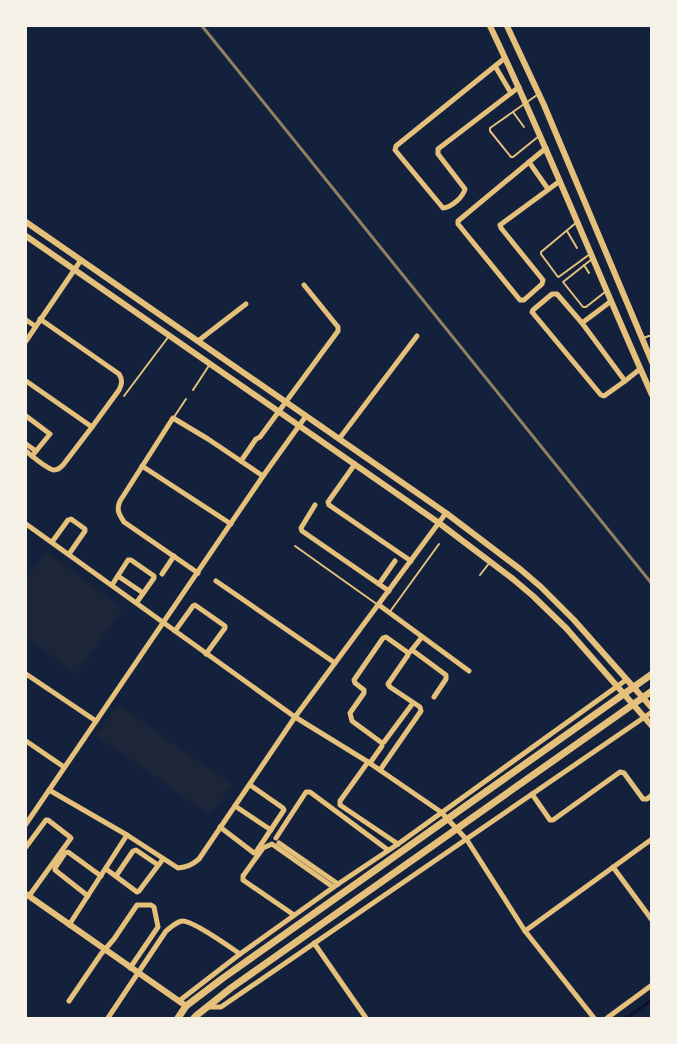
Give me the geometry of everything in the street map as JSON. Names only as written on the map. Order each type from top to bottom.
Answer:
[{"type":"main road","points":[[178,1018],[186,1006],[223,978],[651,674]]},
{"type":"main road","points":[[194,1018],[240,981],[651,691]]},
{"type":"street","points":[[490,26],[526,102],[651,394]]},
{"type":"street","points":[[507,26],[539,94],[651,362]]},
{"type":"street","points":[[505,58],[396,146],[395,150],[443,208],[448,208],[464,194],[465,189],[438,154],[438,149],[519,87]]},
{"type":"street","points":[[495,66],[511,93]]},
{"type":"street","points":[[546,148],[458,221],[458,225],[520,300],[524,300],[542,284],[543,280],[500,225],[560,181]]},
{"type":"street","points":[[530,162],[549,189]]},
{"type":"street","points":[[571,208],[584,202]]},
{"type":"street","points":[[26,222],[446,513],[541,587],[574,620],[651,710],[467,840],[221,1007],[206,1007]]},
{"type":"street","points":[[26,236],[439,523],[490,562],[533,596],[566,628],[651,726]]},
{"type":"street","points":[[26,341],[81,260]]},
{"type":"street","points":[[241,461],[338,331],[338,327],[304,285]]},
{"type":"street","points":[[625,381],[582,323],[557,294],[552,294],[533,310],[532,312],[601,395],[604,396],[625,381],[640,369]]},
{"type":"street","points":[[582,323],[610,302]]},
{"type":"street","points":[[198,341],[246,304]]},
{"type":"street","points":[[26,444],[49,468],[59,469],[122,384],[122,378],[118,374],[40,319]]},
{"type":"street","points":[[26,320],[36,326]]},
{"type":"street","points":[[339,439],[417,336]]},
{"type":"street","points":[[26,381],[92,426]]},
{"type":"street","points":[[26,416],[50,434],[34,454]]},
{"type":"street","points":[[26,821],[306,416]]},
{"type":"street","points":[[198,573],[124,522],[118,514],[117,507],[120,501],[173,418],[263,476]]},
{"type":"street","points":[[26,452],[34,454]]},
{"type":"street","points":[[355,464],[328,502],[329,505],[411,561]]},
{"type":"street","points":[[142,466],[231,524]]},
{"type":"street","points":[[315,505],[300,528],[302,531],[389,591]]},
{"type":"street","points":[[49,790],[178,868],[186,868],[193,864],[199,859],[295,717],[446,513]]},
{"type":"street","points":[[52,542],[71,519],[85,531],[69,554]]},
{"type":"street","points":[[26,524],[295,717],[369,762],[441,812],[467,840],[525,931],[594,1018]]},
{"type":"street","points":[[162,574],[174,556]]},
{"type":"street","points":[[112,585],[128,560],[146,571],[154,578],[135,601]]},
{"type":"street","points":[[379,584],[395,561]]},
{"type":"street","points":[[118,576],[142,592]]},
{"type":"street","points":[[216,581],[335,663]]},
{"type":"street","points":[[175,631],[195,605],[225,626],[206,654]]},
{"type":"street","points":[[379,605],[470,671]]},
{"type":"street","points":[[422,636],[410,651],[446,675],[446,679],[434,697]]},
{"type":"street","points":[[380,770],[420,711],[420,707],[388,684],[408,655],[407,652],[384,638],[354,680],[364,690],[364,693],[350,713],[352,721],[382,743],[413,703]]},
{"type":"street","points":[[26,674],[96,721]]},
{"type":"street","points":[[179,1001],[294,915],[398,844],[626,680]]},
{"type":"street","points":[[26,741],[64,767]]},
{"type":"street","points":[[382,746],[340,801],[340,805],[398,844]]},
{"type":"street","points":[[602,746],[607,752]]},
{"type":"street","points":[[532,794],[550,820],[619,770],[624,773],[643,799],[651,795]]},
{"type":"street","points":[[220,827],[254,853],[271,830],[284,810],[250,785]]},
{"type":"street","points":[[336,886],[277,840],[306,792],[310,792],[388,850]]},
{"type":"street","points":[[235,806],[271,830]]},
{"type":"street","points":[[26,847],[46,820],[70,837],[27,895],[186,1006]]},
{"type":"street","points":[[69,925],[127,836]]},
{"type":"street","points":[[525,931],[651,838]]},
{"type":"street","points":[[294,915],[243,879],[263,848],[272,844],[336,886]]},
{"type":"street","points":[[116,876],[136,850],[158,865]]},
{"type":"street","points":[[88,896],[55,868],[68,852],[101,876]]},
{"type":"street","points":[[106,869],[139,891],[163,859]]},
{"type":"street","points":[[613,867],[651,921]]},
{"type":"street","points":[[69,1001],[137,905],[151,905],[154,907],[158,927],[130,968]]},
{"type":"street","points":[[108,1018],[166,931],[179,921],[193,924],[240,954]]},
{"type":"street","points":[[314,943],[366,1018]]},
{"type":"street","points":[[606,1018],[651,985]]},
{"type":"lane","points":[[539,94],[490,128],[490,131],[511,157],[540,135]]},
{"type":"lane","points":[[513,112],[524,127]]},
{"type":"lane","points":[[577,222],[541,252],[541,255],[558,277],[591,256]]},
{"type":"lane","points":[[567,231],[577,248]]},
{"type":"lane","points":[[591,256],[584,265],[563,282],[583,307],[606,292]]},
{"type":"lane","points":[[584,265],[589,273]]},
{"type":"lane","points":[[640,339],[651,335]]},
{"type":"lane","points":[[124,396],[170,336]]},
{"type":"lane","points":[[193,390],[210,364]]},
{"type":"lane","points":[[173,418],[186,399]]},
{"type":"lane","points":[[389,613],[439,544]]},
{"type":"lane","points":[[295,546],[379,605]]},
{"type":"lane","points":[[480,575],[490,562]]},
{"type":"shaded area","points":[[46,552],[123,609],[76,674],[26,637],[26,580]]},
{"type":"shaded area","points":[[118,705],[232,785],[210,815],[96,735]]},
{"type":"waterway","points":[[626,1018],[652,1000]]},
{"type":"railway","points":[[202,26],[652,584]]}]
